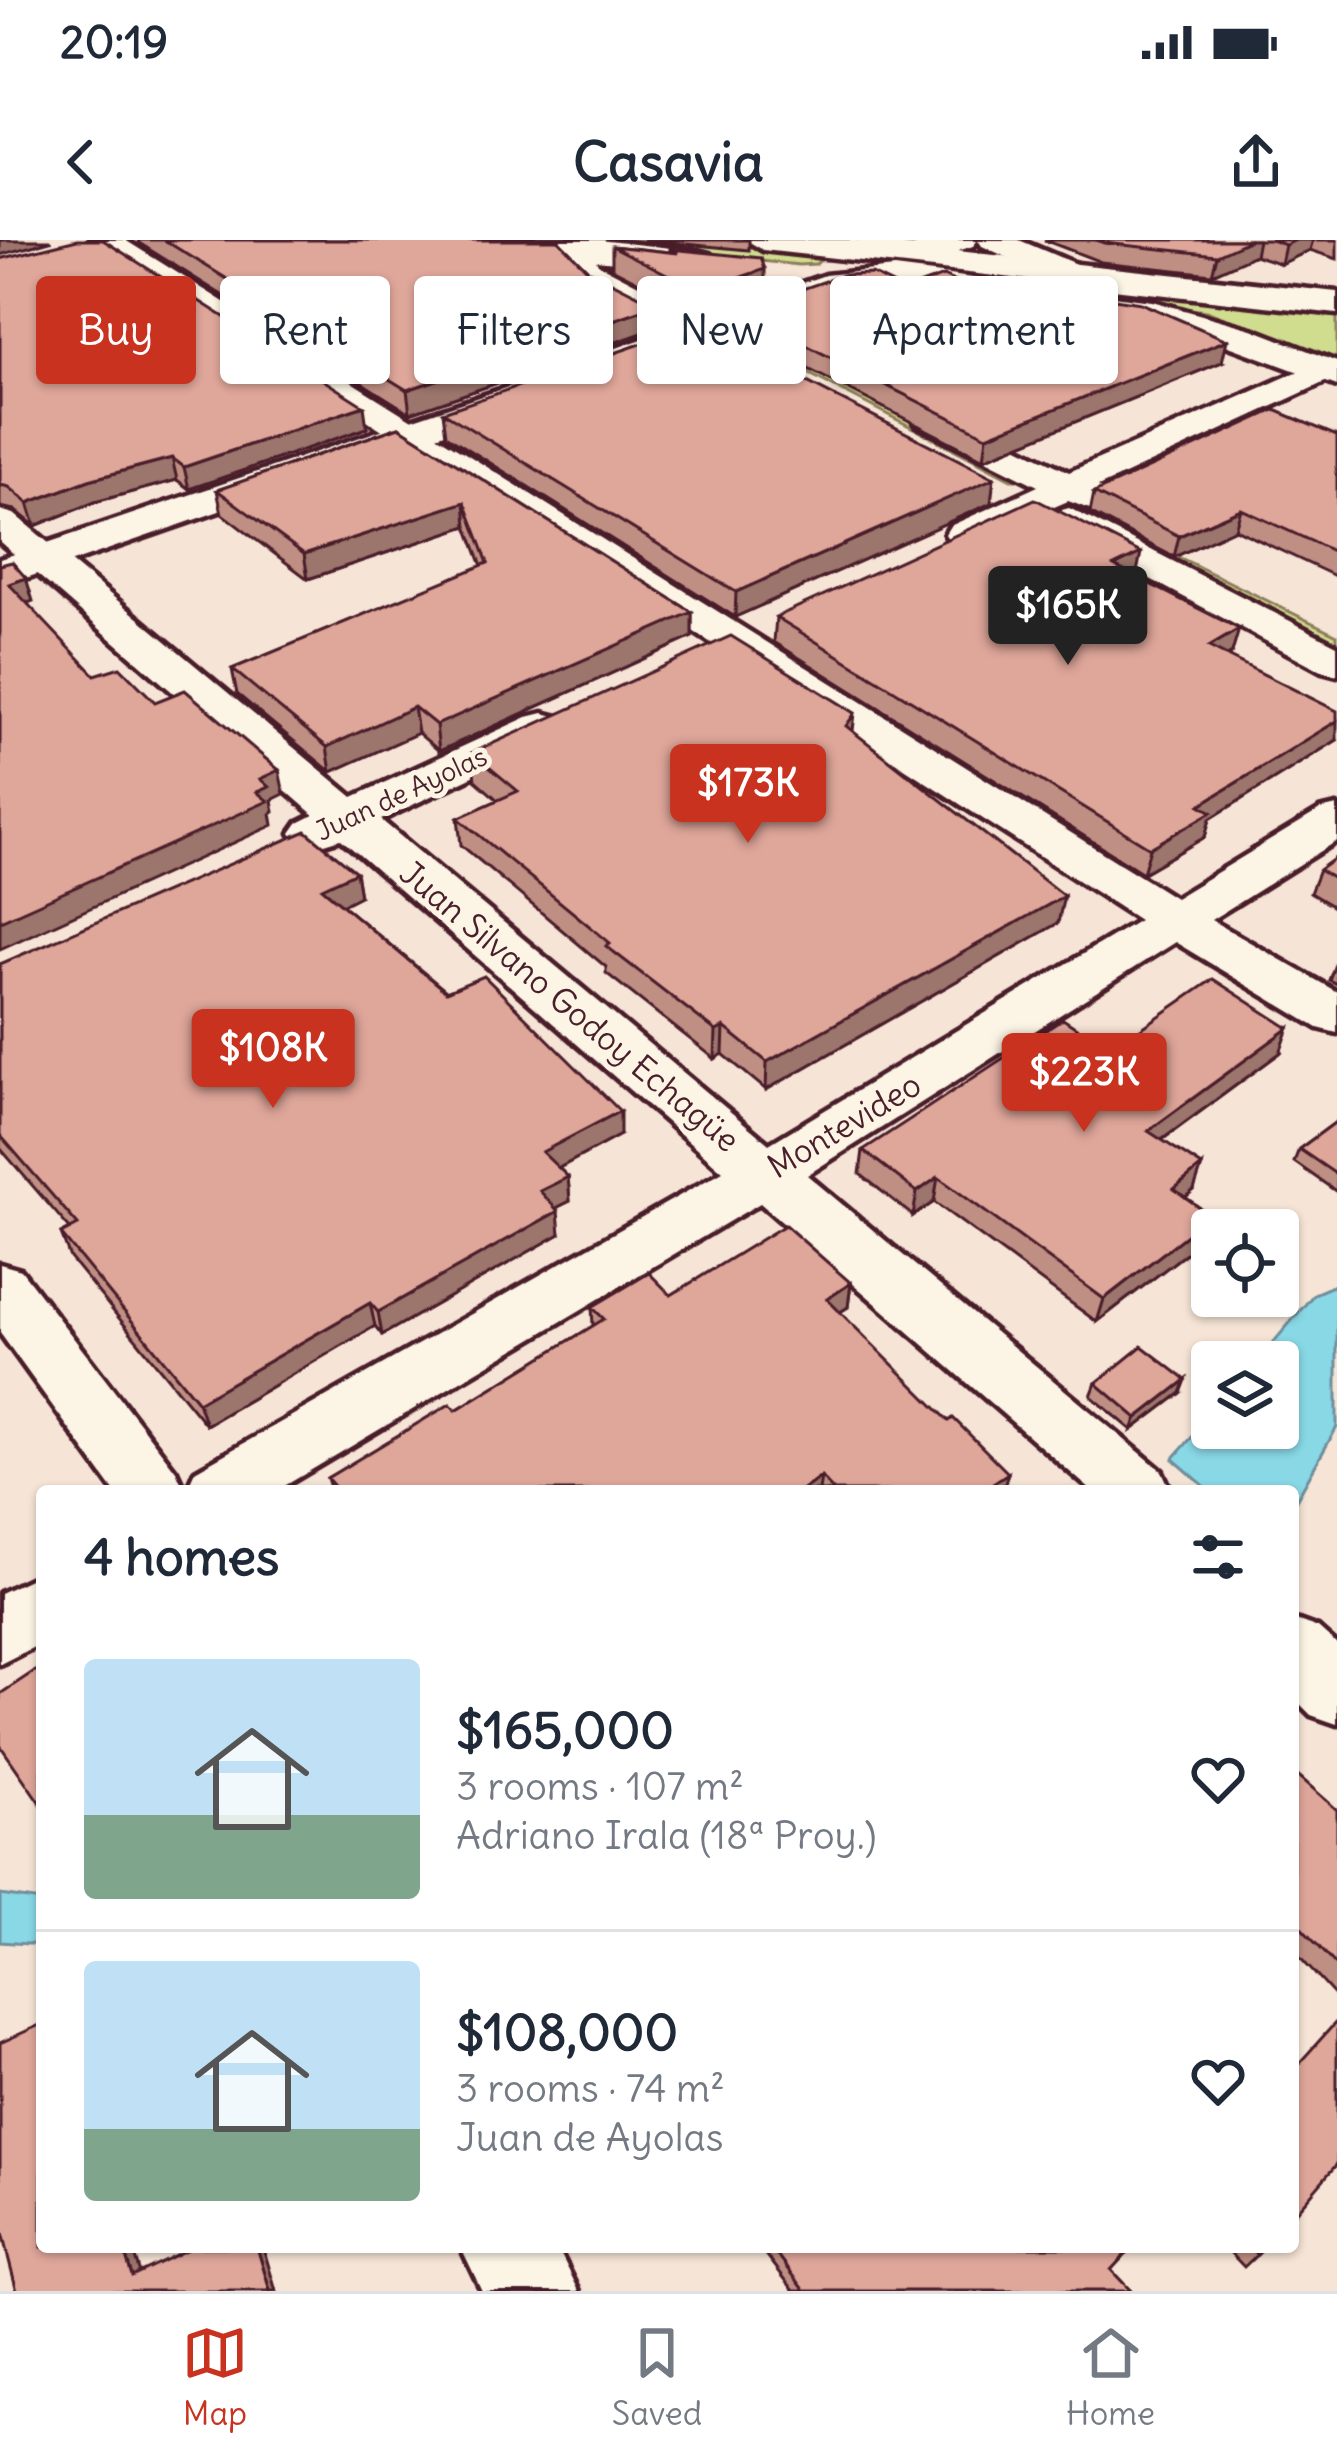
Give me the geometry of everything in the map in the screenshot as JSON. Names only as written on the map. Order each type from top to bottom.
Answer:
[{"type":"main road","points":[[504,240],[745,257],[822,271],[922,267],[1067,272],[1337,303]]},
{"type":"main road","points":[[806,293],[837,282],[922,267],[1185,319],[1331,373]]},
{"type":"main road","points":[[22,567],[637,353]]},
{"type":"street","points":[[922,267],[962,240]]},
{"type":"street","points":[[993,240],[1067,272]]},
{"type":"street","points":[[100,242],[1177,921],[1337,1016]]},
{"type":"street","points":[[598,247],[579,264],[637,291]]},
{"type":"street","points":[[927,550],[1331,373]]},
{"type":"street","points":[[895,416],[1052,495],[1296,600]]},
{"type":"street","points":[[1052,495],[1337,662]]},
{"type":"street","name":"Juan Silvano Godoy Echagüe","points":[[0,522],[22,567],[349,818],[1131,1483]]},
{"type":"street","points":[[689,657],[775,618]]},
{"type":"street","name":"Juan de Ayolas","points":[[284,847],[583,707]]},
{"type":"street","name":"Montevideo","points":[[229,1485],[766,1173],[1337,820]]},
{"type":"street","points":[[0,1287],[148,1485]]},
{"type":"street","points":[[0,1632],[36,1608]]},
{"type":"street","points":[[1299,1656],[1337,1691]]},
{"type":"street","points":[[509,2253],[534,2291]]},
{"type":"green space","points":[[630,240],[700,240],[808,251],[822,259],[799,265],[639,248]]},
{"type":"green space","points":[[929,268],[1009,276],[930,276],[914,274]]},
{"type":"green space","points":[[1118,287],[1337,309],[1337,362],[1206,311],[1118,300]]},
{"type":"green space","points":[[806,367],[830,384],[1022,479],[1011,479],[806,372]]},
{"type":"green space","points":[[1069,503],[1337,635],[1337,645],[1069,508]]},
{"type":"water","points":[[1337,1284],[1337,1427],[1299,1494],[1299,1485],[1203,1485],[1173,1459],[1191,1438],[1191,1449],[1299,1449],[1299,1341],[1275,1341],[1314,1294]]},
{"type":"water","points":[[0,1895],[36,1900],[36,1945],[0,1942]]},
{"type":"building","points":[[77,240],[103,240],[160,276],[36,276],[36,384],[196,384],[196,299],[220,314],[220,384],[329,384],[364,406],[184,467],[172,458],[89,480],[28,503],[0,485],[0,259]]},
{"type":"building","points":[[164,240],[558,240],[600,276],[414,276],[414,384],[425,384],[407,390],[390,380],[390,276],[222,276]]},
{"type":"building","points":[[1096,240],[1250,240],[1217,255]]},
{"type":"building","points":[[612,246],[761,258],[765,269],[744,276],[671,276]]},
{"type":"building","points":[[830,279],[830,357],[806,345],[806,288]]},
{"type":"building","points":[[613,283],[637,295],[637,312],[613,320]]},
{"type":"building","points":[[1118,300],[1141,303],[1227,340],[1118,384]]},
{"type":"building","points":[[637,345],[637,384],[806,381],[994,478],[736,592],[443,412],[524,384],[613,384],[613,354]]},
{"type":"building","points":[[883,384],[1117,384],[987,436]]},
{"type":"building","points":[[1275,410],[1337,436],[1337,553],[1241,509],[1179,536],[1094,493]]},
{"type":"building","points":[[399,427],[692,612],[436,725],[414,707],[327,747],[232,669],[488,563],[465,502],[304,554],[217,490]]},
{"type":"building","points":[[1035,499],[1141,553],[1114,566],[1239,629],[1209,647],[1337,711],[1337,721],[1200,805],[1212,812],[1150,848],[776,617]]},
{"type":"building","points":[[12,562],[26,578],[9,584],[95,675],[120,667],[155,702],[185,690],[279,770],[260,779],[269,787],[257,792],[268,801],[0,921],[0,565]]},
{"type":"building","points":[[731,636],[855,713],[846,726],[1064,896],[767,1062],[724,1027],[716,1031],[606,946],[610,943],[458,818],[518,791],[472,753]]},
{"type":"building","points":[[306,831],[356,872],[322,888],[446,992],[484,976],[620,1111],[542,1152],[568,1177],[540,1191],[558,1211],[378,1312],[370,1303],[198,1402],[61,1234],[78,1225],[0,1135],[0,964]]},
{"type":"building","points":[[1337,857],[1337,881],[1319,870]]},
{"type":"building","points":[[1213,979],[1289,1028],[1148,1131],[1202,1166],[1174,1189],[1201,1209],[1191,1209],[1191,1232],[1104,1299],[938,1177],[917,1192],[863,1150],[1063,1019],[1110,1050]]},
{"type":"building","points":[[1337,1121],[1337,1175],[1299,1149]]},
{"type":"building","points":[[785,1225],[851,1283],[827,1299],[1008,1473],[990,1485],[828,1485],[821,1477],[810,1485],[333,1485],[327,1478],[450,1404],[456,1410],[604,1319],[592,1307],[649,1273],[671,1295]]},
{"type":"building","points":[[1142,1346],[1186,1380],[1137,1418],[1096,1383]]},
{"type":"building","points":[[36,1670],[36,1797],[0,1745],[0,1694]]},
{"type":"building","points":[[1299,1776],[1337,1810],[1337,1966],[1299,1925]]},
{"type":"building","points":[[1337,2021],[1337,2164],[1299,2208],[1299,2063]]},
{"type":"building","points":[[36,2027],[36,2253],[125,2253],[132,2276],[180,2253],[259,2253],[270,2291],[17,2291],[0,2226],[0,2043]]},
{"type":"building","points":[[776,2253],[1127,2253],[1111,2270],[1131,2291],[805,2291]]}]
